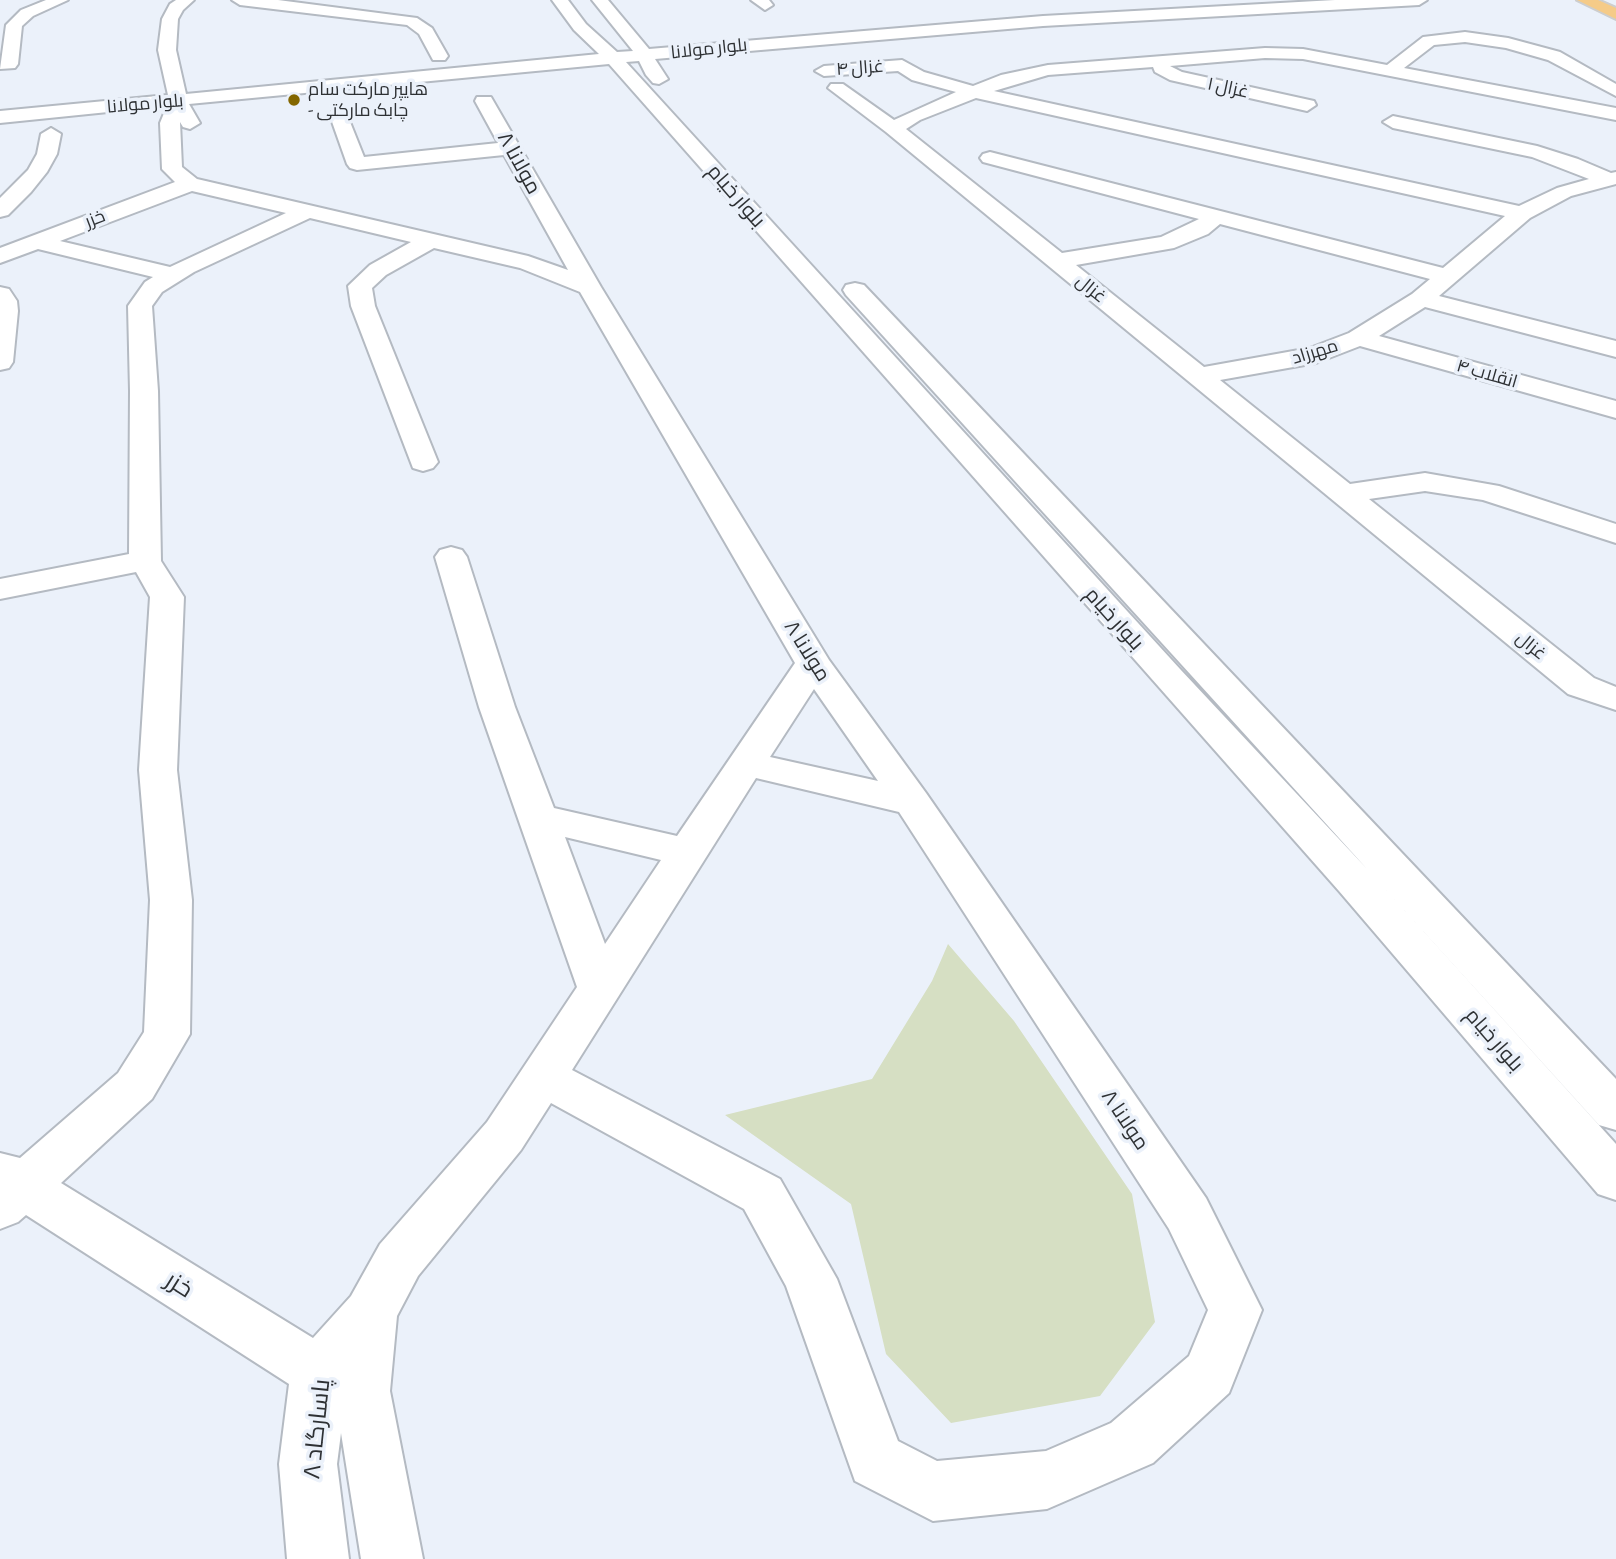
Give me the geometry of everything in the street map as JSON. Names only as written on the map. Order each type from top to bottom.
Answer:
[{"type":"main road","points":[[1585,0],[1616,13]]},
{"type":"main road","points":[[1609,0],[1616,3]]},
{"type":"street","points":[[6,82],[4,64],[14,25],[27,13],[60,0]]},
{"type":"street","points":[[186,0],[176,7],[170,19],[167,50],[178,101],[189,120],[193,143]]},
{"type":"street","points":[[240,0],[411,21],[426,31],[439,56]]},
{"type":"street","points":[[560,0],[580,27],[629,57]]},
{"type":"street","points":[[600,0],[629,57]]},
{"type":"street","name":"بلوار مولانا","points":[[0,117],[843,36],[1229,4],[1419,0]]},
{"type":"street","points":[[1229,4],[1254,24]]},
{"type":"street","points":[[1391,70],[1429,41],[1465,37],[1508,43],[1554,56],[1616,91]]},
{"type":"street","points":[[1274,39],[1294,54]]},
{"type":"street","points":[[893,128],[913,116],[1007,79],[1048,70],[1265,53],[1294,54],[1391,70],[1616,114]]},
{"type":"street","name":"بلوار خیام","points":[[629,57],[652,71],[1616,1111]]},
{"type":"street","name":"بلوار خیام","points":[[629,57],[1158,667],[1354,881],[1616,1179]]},
{"type":"street","name":"غزال ۱","points":[[1151,62],[1175,76],[1307,105]]},
{"type":"street","name":"غزال ۴","points":[[824,71],[902,65],[918,76],[975,92],[1522,213]]},
{"type":"street","name":"غزال","points":[[837,88],[893,128],[1581,686],[1616,699]]},
{"type":"street","points":[[178,101],[170,123],[172,169],[308,211],[528,263],[589,287]]},
{"type":"street","name":"مولانا ۸","points":[[484,101],[589,287],[813,663],[912,802],[1188,1214],[1235,1310],[1209,1374],[1132,1443],[1047,1480],[933,1491],[876,1461],[810,1279],[762,1194],[542,1076]]},
{"type":"street","points":[[339,116],[357,164],[511,148]]},
{"type":"street","points":[[1393,122],[1537,152],[1612,179]]},
{"type":"street","points":[[51,134],[47,154],[37,172],[0,213],[33,227],[174,275]]},
{"type":"street","points":[[990,158],[1447,276]]},
{"type":"street","name":"خزر","points":[[33,227],[78,225],[193,175]]},
{"type":"street","name":"مهرزاد","points":[[1198,376],[1316,355],[1358,338],[1421,299],[1522,213],[1564,192],[1612,179]]},
{"type":"street","points":[[7,1188],[135,1086],[167,1034],[171,900],[158,770],[167,597],[145,561],[144,391],[140,306],[153,287],[174,275],[308,211]]},
{"type":"street","points":[[1057,261],[1166,243],[1200,229],[1215,217]]},
{"type":"street","points":[[0,256],[33,227]]},
{"type":"street","points":[[423,462],[363,306],[360,286],[378,270],[432,240]]},
{"type":"street","points":[[0,294],[5,301],[6,312],[0,362]]},
{"type":"street","points":[[1421,299],[1616,349]]},
{"type":"street","name":"انقلاب ۴","points":[[1358,338],[1616,410]]},
{"type":"street","points":[[1344,494],[1425,482],[1488,492],[1616,534]]},
{"type":"street","points":[[451,557],[497,706],[599,987]]},
{"type":"street","points":[[0,589],[145,561]]},
{"type":"street","points":[[542,1076],[813,663]]},
{"type":"street","points":[[1581,686],[1616,714]]},
{"type":"street","points":[[745,764],[912,802]]},
{"type":"street","points":[[538,818],[687,852]]},
{"type":"street","name":"پاسارگاد ۸","points":[[318,1559],[308,1464],[370,1313],[399,1260],[504,1136],[542,1076]]},
{"type":"street","name":"خزر","points":[[7,1188],[341,1382]]},
{"type":"street","name":"پاسارگاد ۸","points":[[341,1382],[392,1559]]},
{"type":"green space","points":[[948,944],[1014,1021],[1132,1194],[1155,1322],[1100,1396],[951,1423],[886,1354],[851,1204],[725,1115],[872,1079],[932,981]]},
{"type":"place","name":"هایپر مارکت سام - چابک مارکتی","points":[[294,100]]}]
